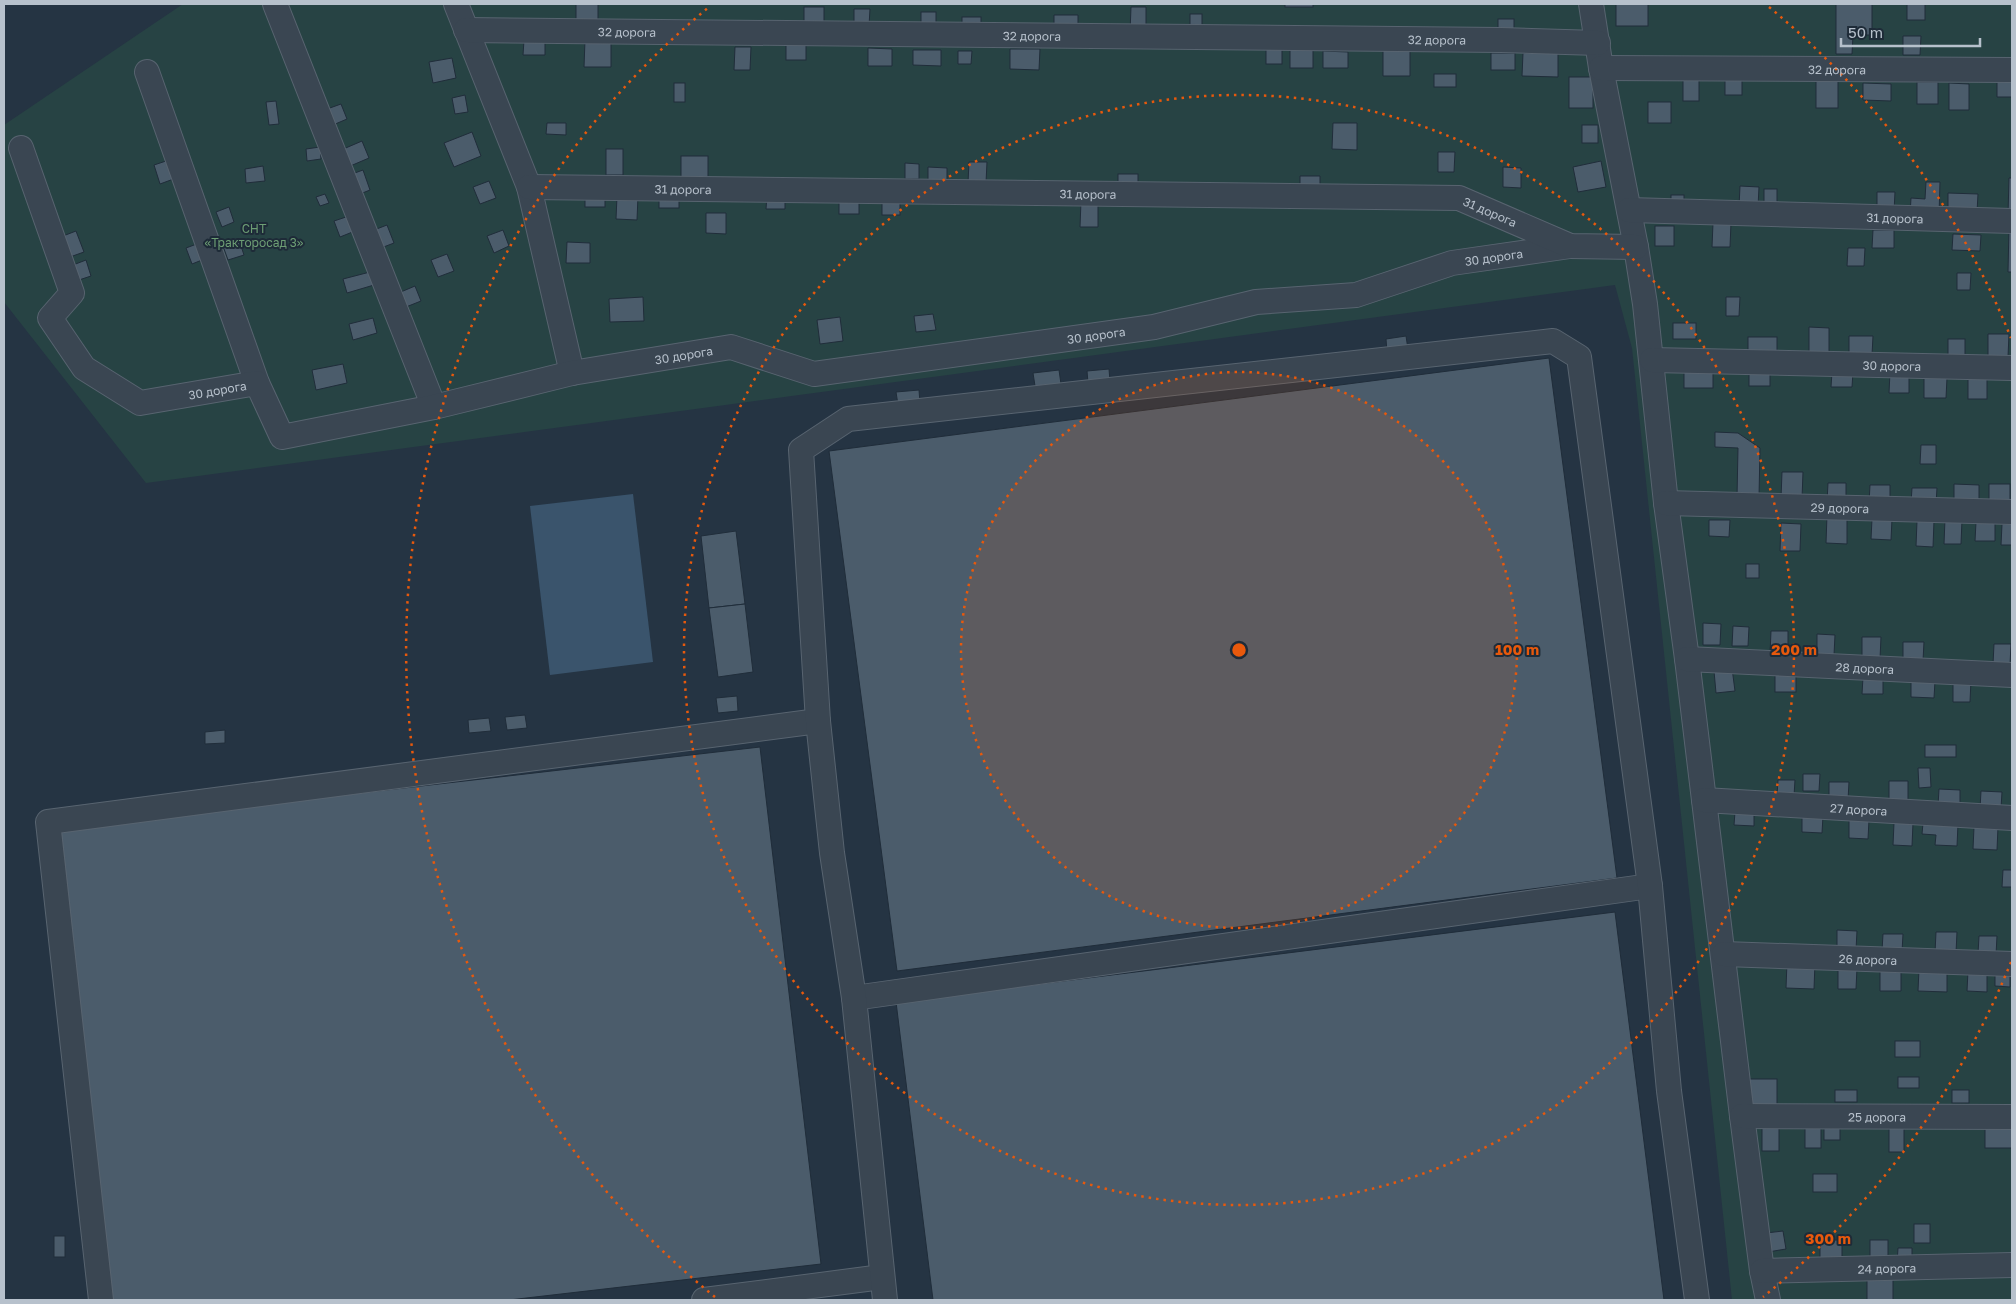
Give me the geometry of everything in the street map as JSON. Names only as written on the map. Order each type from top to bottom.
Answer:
[{"type":"street","points":[[275,4],[434,407]]},
{"type":"street","points":[[456,4],[529,187],[572,373]]},
{"type":"street","points":[[1591,4],[1601,68],[1636,247],[1652,360],[1666,503],[1724,954],[1742,1116],[1762,1271],[1768,1300]]},
{"type":"street","name":"32 дорога","points":[[466,30],[1481,39],[1598,43]]},
{"type":"street","name":"32 дорога","points":[[1601,68],[2012,70]]},
{"type":"street","points":[[147,72],[257,383]]},
{"type":"street","name":"30 дорога","points":[[21,148],[72,293],[50,318],[84,368],[140,403],[257,383],[282,437],[434,407],[572,373],[732,347],[814,374],[1154,327],[1256,302],[1356,295],[1452,264],[1570,246]]},
{"type":"street","name":"31 дорога","points":[[529,187],[1459,198],[1570,246],[1636,247]]},
{"type":"street","name":"31 дорога","points":[[1629,210],[2012,221]]},
{"type":"street","points":[[886,1300],[882,1277],[854,998],[832,853],[818,721],[801,450],[848,419],[1553,341],[1579,357],[1650,886],[1669,1091],[1697,1300]]},
{"type":"street","name":"30 дорога","points":[[1652,360],[2012,368]]},
{"type":"street","name":"29 дорога","points":[[1666,503],[2012,512]]},
{"type":"street","name":"28 дорога","points":[[1687,659],[2012,675]]},
{"type":"street","points":[[101,1300],[48,822],[818,721]]},
{"type":"street","name":"27 дорога","points":[[1704,800],[2012,818]]},
{"type":"street","points":[[854,998],[1650,886]]},
{"type":"street","name":"26 дорога","points":[[1724,954],[2012,964]]},
{"type":"street","name":"25 дорога","points":[[1742,1116],[2012,1117]]},
{"type":"street","name":"24 дорога","points":[[1762,1271],[2012,1265]]},
{"type":"street","points":[[704,1300],[882,1277]]},
{"type":"green space","name":"СНТ «Тракторосад 3»","points":[[183,4],[2012,4],[2012,1300],[1732,1300],[1632,348],[1615,285],[146,483],[4,302],[4,125]]},
{"type":"water","points":[[633,494],[653,662],[550,675],[530,506]]},
{"type":"building","points":[[576,4],[598,4],[598,24],[576,24]]},
{"type":"building","points":[[1285,4],[1313,4],[1313,7],[1285,7]]},
{"type":"building","points":[[1616,4],[1648,4],[1648,26],[1616,26]]},
{"type":"building","points":[[1836,4],[1872,4],[1872,35],[1853,35],[1852,54],[1836,54]]},
{"type":"building","points":[[1907,4],[1925,4],[1925,20],[1907,20]]},
{"type":"building","points":[[804,7],[824,7],[824,30],[804,30]]},
{"type":"building","points":[[1131,7],[1146,7],[1146,33],[1130,33]]},
{"type":"building","points":[[854,9],[870,9],[869,26],[854,26]]},
{"type":"building","points":[[921,12],[936,12],[936,30],[921,30]]},
{"type":"building","points":[[1190,14],[1202,14],[1202,34],[1190,34]]},
{"type":"building","points":[[1054,15],[1078,15],[1078,32],[1054,31]]},
{"type":"building","points":[[962,17],[981,17],[981,34],[962,34]]},
{"type":"building","points":[[1498,19],[1514,19],[1514,35],[1498,35]]},
{"type":"building","points":[[1903,36],[1921,36],[1920,55],[1903,55]]},
{"type":"building","points":[[524,40],[545,40],[545,55],[523,55]]},
{"type":"building","points":[[585,40],[611,41],[611,67],[584,67]]},
{"type":"building","points":[[786,45],[806,45],[806,60],[786,60]]},
{"type":"building","points":[[735,47],[751,47],[750,70],[734,70]]},
{"type":"building","points":[[868,48],[892,49],[892,66],[868,66]]},
{"type":"building","points":[[1266,48],[1282,48],[1282,64],[1266,64]]},
{"type":"building","points":[[1383,48],[1410,49],[1410,76],[1383,76]]},
{"type":"building","points":[[1010,49],[1040,49],[1039,70],[1010,69]]},
{"type":"building","points":[[1290,49],[1313,49],[1313,68],[1290,68]]},
{"type":"building","points":[[913,50],[941,50],[941,66],[913,65]]},
{"type":"building","points":[[958,51],[972,51],[971,64],[958,64]]},
{"type":"building","points":[[1323,51],[1348,52],[1348,68],[1323,68]]},
{"type":"building","points":[[1491,53],[1515,53],[1515,70],[1491,70]]},
{"type":"building","points":[[1523,53],[1558,53],[1558,77],[1522,76]]},
{"type":"building","points":[[452,58],[456,78],[433,83],[429,62]]},
{"type":"building","points":[[1434,74],[1456,74],[1456,87],[1434,87]]},
{"type":"building","points":[[1569,77],[1593,77],[1593,108],[1569,108]]},
{"type":"building","points":[[1683,77],[1699,77],[1699,101],[1683,101]]},
{"type":"building","points":[[1725,77],[1742,77],[1742,95],[1725,95]]},
{"type":"building","points":[[1816,80],[1838,80],[1838,108],[1816,108]]},
{"type":"building","points":[[1997,81],[2012,82],[2012,97],[1997,97]]},
{"type":"building","points":[[1917,82],[1938,82],[1938,104],[1917,104]]},
{"type":"building","points":[[674,83],[685,83],[685,102],[674,102]]},
{"type":"building","points":[[1863,83],[1891,84],[1891,101],[1863,100]]},
{"type":"building","points":[[1949,83],[1969,84],[1969,110],[1949,110]]},
{"type":"building","points":[[465,95],[468,112],[455,114],[452,98]]},
{"type":"building","points":[[276,101],[279,124],[269,125],[266,102]]},
{"type":"building","points":[[1648,102],[1671,102],[1671,123],[1648,123]]},
{"type":"building","points":[[341,104],[347,119],[333,125],[327,109]]},
{"type":"building","points":[[547,123],[566,123],[566,135],[546,134]]},
{"type":"building","points":[[1333,123],[1357,123],[1357,150],[1332,149]]},
{"type":"building","points":[[1582,125],[1598,125],[1598,143],[1582,143]]},
{"type":"building","points":[[472,132],[481,156],[454,167],[444,143]]},
{"type":"building","points":[[362,141],[369,158],[348,167],[341,150]]},
{"type":"building","points":[[320,147],[321,159],[307,161],[306,149]]},
{"type":"building","points":[[606,149],[623,149],[623,175],[606,175]]},
{"type":"building","points":[[1438,152],[1455,152],[1454,172],[1438,172]]},
{"type":"building","points":[[681,156],[708,156],[708,177],[681,177]]},
{"type":"building","points":[[172,159],[179,177],[160,184],[154,165]]},
{"type":"building","points":[[1601,161],[1606,187],[1578,192],[1573,167]]},
{"type":"building","points":[[969,162],[987,162],[986,183],[968,183]]},
{"type":"building","points":[[905,163],[919,164],[919,179],[905,179]]},
{"type":"building","points":[[263,166],[265,181],[246,183],[245,169]]},
{"type":"building","points":[[928,167],[947,168],[947,181],[928,180]]},
{"type":"building","points":[[1503,167],[1521,168],[1521,188],[1503,187]]},
{"type":"building","points":[[363,170],[370,190],[360,194],[352,174]]},
{"type":"building","points":[[1118,174],[1138,174],[1138,185],[1118,185]]},
{"type":"building","points":[[1300,176],[1320,176],[1320,186],[1300,185]]},
{"type":"building","points":[[2009,178],[2012,178],[2012,215],[2008,215]]},
{"type":"building","points":[[489,181],[496,198],[480,204],[473,187]]},
{"type":"building","points":[[1926,182],[1940,182],[1939,216],[1910,215],[1911,198],[1925,199]]},
{"type":"building","points":[[1740,186],[1759,187],[1758,207],[1739,207]]},
{"type":"building","points":[[1764,189],[1777,189],[1777,207],[1764,207]]},
{"type":"building","points":[[1877,192],[1895,192],[1894,212],[1877,211]]},
{"type":"building","points":[[1948,193],[1978,194],[1977,212],[1948,211]]},
{"type":"building","points":[[325,194],[329,203],[320,206],[316,197]]},
{"type":"building","points":[[585,194],[605,194],[605,207],[585,207]]},
{"type":"building","points":[[882,194],[900,194],[900,215],[882,215]]},
{"type":"building","points":[[767,195],[785,195],[785,209],[766,209]]},
{"type":"building","points":[[1671,195],[1684,195],[1684,205],[1671,205]]},
{"type":"building","points":[[617,196],[638,196],[637,220],[616,219]]},
{"type":"building","points":[[659,196],[679,196],[679,208],[659,208]]},
{"type":"building","points":[[839,196],[859,196],[859,214],[839,214]]},
{"type":"building","points":[[1081,201],[1098,202],[1098,227],[1080,227]]},
{"type":"building","points":[[229,207],[234,222],[222,227],[216,212]]},
{"type":"building","points":[[706,213],[726,213],[726,234],[706,233]]},
{"type":"building","points":[[349,216],[355,231],[340,237],[334,221]]},
{"type":"building","points":[[1713,223],[1731,223],[1730,247],[1712,247]]},
{"type":"building","points":[[387,225],[394,243],[381,248],[374,230]]},
{"type":"building","points":[[1655,226],[1674,226],[1674,246],[1655,246]]},
{"type":"building","points":[[2009,228],[2012,228],[2012,272],[2008,272]]},
{"type":"building","points":[[503,230],[509,246],[494,253],[487,236]]},
{"type":"building","points":[[1873,230],[1894,230],[1894,248],[1872,248]]},
{"type":"building","points":[[76,231],[84,252],[70,257],[63,236]]},
{"type":"building","points":[[1953,234],[1981,235],[1980,251],[1952,250]]},
{"type":"building","points":[[239,240],[244,255],[228,260],[223,246]]},
{"type":"building","points":[[202,242],[207,258],[192,264],[186,248]]},
{"type":"building","points":[[567,242],[590,243],[590,263],[566,263]]},
{"type":"building","points":[[1848,248],[1865,248],[1864,266],[1847,266]]},
{"type":"building","points":[[447,254],[454,271],[438,277],[431,260]]},
{"type":"building","points":[[86,260],[91,276],[79,280],[73,265]]},
{"type":"building","points":[[370,272],[374,285],[347,293],[343,279]]},
{"type":"building","points":[[1957,273],[1971,273],[1970,290],[1957,290]]},
{"type":"building","points":[[415,286],[421,301],[401,309],[396,294]]},
{"type":"building","points":[[643,297],[644,321],[610,322],[609,299]]},
{"type":"building","points":[[1726,297],[1740,297],[1739,316],[1726,316]]},
{"type":"building","points":[[933,314],[936,330],[916,332],[914,316]]},
{"type":"building","points":[[840,317],[843,341],[820,344],[817,320]]},
{"type":"building","points":[[373,318],[377,333],[353,340],[349,324]]},
{"type":"building","points":[[1673,323],[1696,323],[1696,339],[1673,339]]},
{"type":"building","points":[[1809,327],[1829,328],[1829,353],[1809,353]]},
{"type":"building","points":[[1988,334],[2009,334],[2008,357],[1988,357]]},
{"type":"building","points":[[1406,336],[1408,349],[1387,352],[1386,339]]},
{"type":"building","points":[[1849,336],[1873,336],[1872,355],[1849,355]]},
{"type":"building","points":[[1748,337],[1777,337],[1777,355],[1748,355]]},
{"type":"building","points":[[1948,339],[1965,339],[1965,358],[1948,358]]},
{"type":"building","points":[[1549,358],[1617,878],[897,971],[829,451]]},
{"type":"building","points":[[343,364],[347,383],[316,390],[312,370]]},
{"type":"building","points":[[1109,369],[1110,381],[1088,383],[1087,371]]},
{"type":"building","points":[[1684,369],[1713,369],[1713,388],[1684,388]]},
{"type":"building","points":[[1749,369],[1770,369],[1770,386],[1749,386]]},
{"type":"building","points":[[1059,370],[1061,384],[1035,386],[1033,373]]},
{"type":"building","points":[[1832,372],[1853,372],[1852,387],[1831,387]]},
{"type":"building","points":[[1890,372],[1909,372],[1909,393],[1889,393]]},
{"type":"building","points":[[1924,378],[1947,378],[1946,398],[1924,398]]},
{"type":"building","points":[[1968,378],[1987,378],[1987,399],[1968,399]]},
{"type":"building","points":[[919,390],[920,403],[898,405],[896,392]]},
{"type":"building","points":[[1715,432],[1738,433],[1760,448],[1759,497],[1737,497],[1738,448],[1715,447]]},
{"type":"building","points":[[1921,445],[1936,445],[1936,464],[1920,464]]},
{"type":"building","points":[[1782,472],[1803,472],[1802,499],[1781,498]]},
{"type":"building","points":[[1828,483],[1846,483],[1846,502],[1827,502]]},
{"type":"building","points":[[1954,484],[1979,485],[1979,505],[1954,505]]},
{"type":"building","points":[[1989,484],[2010,484],[2010,507],[1989,507]]},
{"type":"building","points":[[1870,485],[1890,485],[1890,503],[1869,503]]},
{"type":"building","points":[[1912,488],[1937,488],[1936,504],[1911,503]]},
{"type":"building","points":[[1827,515],[1847,516],[1847,544],[1826,543]]},
{"type":"building","points":[[1872,519],[1892,519],[1891,540],[1871,539]]},
{"type":"building","points":[[1945,519],[1962,520],[1961,544],[1944,544]]},
{"type":"building","points":[[1709,520],[1730,520],[1729,537],[1709,536]]},
{"type":"building","points":[[1917,521],[1934,521],[1933,547],[1916,546]]},
{"type":"building","points":[[1976,522],[1995,522],[1995,541],[1975,541]]},
{"type":"building","points":[[1781,523],[1801,524],[1800,551],[1780,551]]},
{"type":"building","points":[[2002,524],[2012,524],[2012,545],[2001,545]]},
{"type":"building","points":[[736,531],[745,604],[709,608],[701,536]]},
{"type":"building","points":[[1746,564],[1759,564],[1759,578],[1746,578]]},
{"type":"building","points":[[745,604],[753,672],[718,677],[709,608]]},
{"type":"building","points":[[1703,623],[1721,624],[1720,645],[1703,645]]},
{"type":"building","points":[[1733,626],[1749,627],[1748,646],[1732,646]]},
{"type":"building","points":[[1771,631],[1788,631],[1788,654],[1770,654]]},
{"type":"building","points":[[1817,634],[1835,635],[1834,655],[1817,655]]},
{"type":"building","points":[[1862,637],[1881,637],[1880,659],[1862,658]]},
{"type":"building","points":[[1903,642],[1924,642],[1923,661],[1903,661]]},
{"type":"building","points":[[1994,644],[2011,644],[2010,665],[1993,664]]},
{"type":"building","points":[[1732,668],[1735,691],[1716,693],[1714,671]]},
{"type":"building","points":[[1775,671],[1796,671],[1796,692],[1775,692]]},
{"type":"building","points":[[1863,677],[1883,677],[1883,694],[1862,694]]},
{"type":"building","points":[[1953,679],[1971,680],[1970,702],[1953,702]]},
{"type":"building","points":[[1911,680],[1935,681],[1934,698],[1911,697]]},
{"type":"building","points":[[737,696],[738,711],[718,713],[716,698]]},
{"type":"building","points":[[525,715],[527,728],[507,730],[505,717]]},
{"type":"building","points":[[489,718],[491,731],[469,733],[468,720]]},
{"type":"building","points":[[225,730],[225,743],[205,744],[205,732]]},
{"type":"building","points":[[1925,745],[1956,745],[1956,757],[1925,757]]},
{"type":"building","points":[[760,747],[821,1264],[509,1300],[94,1300],[39,830]]},
{"type":"building","points":[[1918,768],[1930,768],[1931,787],[1919,788]]},
{"type":"building","points":[[1803,774],[1820,774],[1819,791],[1803,791]]},
{"type":"building","points":[[1778,780],[1795,780],[1794,796],[1777,796]]},
{"type":"building","points":[[1889,781],[1908,781],[1908,803],[1889,802]]},
{"type":"building","points":[[1829,782],[1849,782],[1848,800],[1829,800]]},
{"type":"building","points":[[1939,789],[1960,790],[1960,806],[1938,806]]},
{"type":"building","points":[[1981,791],[2002,792],[2001,809],[1980,809]]},
{"type":"building","points":[[1735,812],[1754,813],[1754,826],[1734,825]]},
{"type":"building","points":[[1802,816],[1823,816],[1822,833],[1802,832]]},
{"type":"building","points":[[1849,819],[1869,820],[1868,839],[1849,838]]},
{"type":"building","points":[[1894,823],[1913,823],[1912,846],[1893,845]]},
{"type":"building","points":[[1923,823],[1958,824],[1957,846],[1935,845],[1936,835],[1922,834]]},
{"type":"building","points":[[1974,827],[1998,827],[1997,850],[1973,849]]},
{"type":"building","points":[[2003,870],[2012,870],[2012,887],[2002,887]]},
{"type":"building","points":[[1615,912],[1664,1300],[933,1300],[896,1002]]},
{"type":"building","points":[[1837,930],[1857,931],[1856,950],[1837,949]]},
{"type":"building","points":[[1936,932],[1957,932],[1956,953],[1935,953]]},
{"type":"building","points":[[1883,934],[1903,934],[1902,952],[1882,951]]},
{"type":"building","points":[[1979,936],[1997,936],[1996,955],[1978,954]]},
{"type":"building","points":[[1787,962],[1815,963],[1814,989],[1786,988]]},
{"type":"building","points":[[1838,967],[1857,968],[1856,989],[1838,989]]},
{"type":"building","points":[[1880,968],[1901,969],[1901,991],[1880,991]]},
{"type":"building","points":[[1919,969],[1947,970],[1947,992],[1918,991]]},
{"type":"building","points":[[1968,971],[1987,972],[1987,992],[1967,991]]},
{"type":"building","points":[[1995,971],[2010,971],[2010,987],[1995,986]]},
{"type":"building","points":[[1895,1041],[1920,1041],[1920,1057],[1895,1057]]},
{"type":"building","points":[[1898,1077],[1919,1077],[1919,1088],[1898,1088]]},
{"type":"building","points":[[1749,1079],[1777,1079],[1777,1108],[1749,1108]]},
{"type":"building","points":[[1835,1090],[1857,1090],[1857,1102],[1835,1102]]},
{"type":"building","points":[[1952,1090],[1969,1090],[1969,1103],[1952,1103]]},
{"type":"building","points":[[1889,1122],[1904,1122],[1904,1152],[1889,1152]]},
{"type":"building","points":[[1985,1125],[2012,1125],[2012,1148],[1985,1148]]},
{"type":"building","points":[[1762,1127],[1779,1127],[1779,1151],[1762,1151]]},
{"type":"building","points":[[1805,1127],[1821,1127],[1821,1148],[1805,1148]]},
{"type":"building","points":[[1824,1127],[1840,1127],[1840,1140],[1824,1140]]},
{"type":"building","points":[[1813,1174],[1837,1174],[1837,1192],[1813,1192]]},
{"type":"building","points":[[1914,1224],[1930,1224],[1930,1243],[1914,1243]]},
{"type":"building","points":[[1783,1231],[1786,1249],[1768,1252],[1766,1233]]},
{"type":"building","points":[[54,1236],[65,1236],[65,1257],[54,1257]]},
{"type":"building","points":[[1820,1240],[1842,1240],[1842,1261],[1820,1261]]},
{"type":"building","points":[[1870,1240],[1888,1240],[1888,1260],[1870,1260]]},
{"type":"building","points":[[1898,1248],[1912,1248],[1912,1264],[1897,1264]]},
{"type":"building","points":[[1867,1275],[1893,1275],[1893,1300],[1867,1300]]}]
